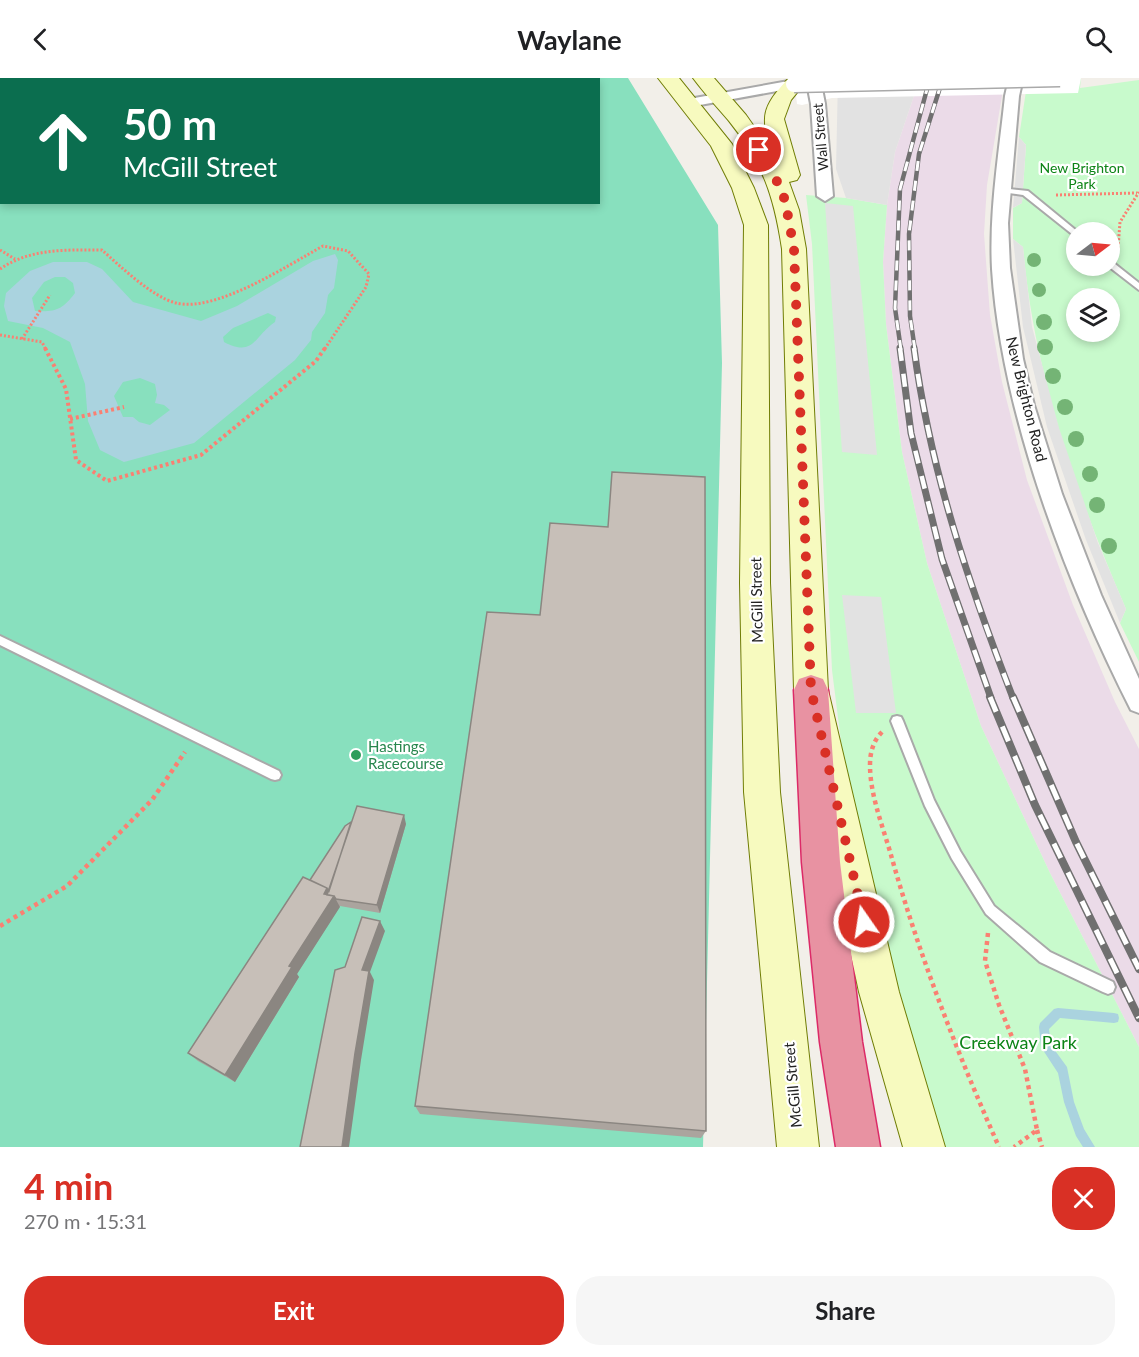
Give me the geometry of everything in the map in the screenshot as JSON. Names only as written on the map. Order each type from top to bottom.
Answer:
[{"type":"highway","points":[[811,690],[821,862],[841,1042],[858,1147]]},
{"type":"main road","name":"McGill Street","points":[[668,78],[721,144],[743,188],[756,225],[755,583],[762,792],[798,1147]]},
{"type":"main road","points":[[703,78],[759,150],[785,200],[794,249],[811,690],[879,992],[924,1147]]},
{"type":"main road","points":[[767,78],[804,81]]},
{"type":"main road","points":[[785,200],[789,173],[773,126],[777,105],[804,81]]},
{"type":"street","name":"New Brighton Road","points":[[1016,78],[1012,96],[1000,223],[1007,318],[1031,430],[1060,518],[1108,636],[1139,703]]},
{"type":"street","points":[[689,103],[804,81],[1060,78]]},
{"type":"street","name":"Wall Street","points":[[804,81],[818,104],[825,196]]},
{"type":"lane","points":[[1004,190],[1025,193],[1066,227]]},
{"type":"lane","points":[[1120,271],[1139,287]]},
{"type":"lane","points":[[0,640],[274,775]]},
{"type":"lane","points":[[897,721],[929,802],[956,855],[990,910],[1045,957],[1108,987]]},
{"type":"path","points":[[1025,193],[1085,196],[1138,192]]},
{"type":"path","points":[[1120,222],[1138,192]]},
{"type":"path","points":[[0,269],[15,259],[48,250],[102,250],[136,280],[174,303],[188,305],[202,304],[247,288],[323,246],[348,251],[369,274],[366,287],[316,362],[201,455],[107,481],[76,460],[66,388],[42,342],[0,334]]},
{"type":"path","points":[[0,250],[15,259]]},
{"type":"path","points":[[22,339],[50,295]]},
{"type":"path","points":[[70,419],[124,407]]},
{"type":"path","points":[[897,721],[876,737],[869,762],[879,810],[902,898],[964,1068],[999,1147]]},
{"type":"path","points":[[0,926],[67,886],[152,800],[196,736]]},
{"type":"path","points":[[990,910],[985,961],[999,1005],[1025,1069],[1042,1147]]},
{"type":"path","points":[[1014,1147],[1037,1130]]},
{"type":"shaded area","points":[[838,78],[920,78],[895,152],[887,205],[846,198],[836,169]]},
{"type":"shaded area","points":[[920,78],[1005,78],[987,185],[984,234],[990,315],[1002,382],[1027,480],[1073,605],[1115,702],[1139,749],[1139,1047],[1050,873],[981,726],[927,563],[902,452],[886,324],[883,262],[887,205],[895,152]]},
{"type":"shaded area","points":[[1019,137],[1026,145],[1022,203],[1013,208]]},
{"type":"shaded area","points":[[825,203],[853,206],[877,455],[842,452]]},
{"type":"shaded area","points":[[1013,239],[1023,247],[1032,327],[1059,428],[1098,543],[1126,609],[1120,623],[1086,540],[1047,427],[1023,327]]},
{"type":"shaded area","points":[[842,595],[881,597],[896,713],[856,713]]},
{"type":"green space","name":"Hastings Racecourse","points":[[600,78],[628,78],[718,225],[722,363],[703,1147],[0,1147],[0,204],[600,204]]},
{"type":"green space","name":"New Brighton Park","points":[[1028,78],[1081,78],[1080,88],[1139,80],[1139,662],[1120,623],[1126,609],[1090,521],[1060,432],[1037,341],[1023,247],[1013,239],[1013,208],[1022,203],[1026,145],[1019,137]]},
{"type":"green space","name":"Creekway Park","points":[[806,195],[846,198],[887,205],[883,262],[886,324],[902,452],[927,563],[981,726],[1050,873],[1139,1047],[1139,1147],[943,1147],[924,1094],[851,821],[832,670],[812,244]]},
{"type":"water","points":[[335,254],[338,260],[334,288],[328,295],[325,313],[312,332],[311,340],[295,360],[194,443],[124,462],[100,450],[88,421],[85,384],[70,342],[43,328],[8,321],[4,306],[6,293],[30,271],[53,262],[87,262],[102,269],[133,302],[201,321],[237,306],[313,261]],"holes":[[[55,277],[65,277],[73,283],[75,293],[58,309],[35,311],[32,298],[44,282]],[[268,313],[276,317],[275,322],[253,343],[242,348],[224,342],[223,337],[233,328]],[[140,378],[155,384],[157,395],[155,403],[164,405],[170,410],[150,425],[139,422],[133,417],[123,417],[114,396],[123,382]]]},
{"type":"pier","points":[[794,78],[1081,78],[1078,93],[832,98],[802,105],[797,104]]},
{"type":"building","points":[[612,472],[705,477],[706,1131],[415,1106],[487,612],[540,615],[550,523],[608,527]]},
{"type":"building","points":[[357,806],[404,815],[377,905],[336,899],[334,896],[327,895]]},
{"type":"building","points":[[351,822],[329,891],[310,880],[345,826]]},
{"type":"building","points":[[303,877],[327,888],[324,894],[334,896],[289,966],[292,967],[225,1075],[188,1053]]},
{"type":"building","points":[[362,917],[380,921],[362,970],[369,971],[342,1147],[300,1147],[335,970],[345,967]]},
{"type":"waterway","points":[[1089,1147],[1080,1132],[1069,1102],[1063,1071],[1046,1047],[1044,1027],[1058,1013],[1114,1018]]},
{"type":"railway","points":[[901,350],[895,308],[900,189],[930,78]]},
{"type":"railway","points":[[915,350],[910,316],[909,234],[919,154],[943,78]]},
{"type":"railway","points":[[900,348],[911,433],[942,559],[991,698]]},
{"type":"railway","points":[[914,348],[930,438],[953,526],[981,613],[1013,698]]},
{"type":"railway","points":[[990,697],[1035,805],[1139,1018]]},
{"type":"railway","points":[[1013,697],[1076,842],[1139,969]]},
{"type":"place","name":"Hastings Racecourse","points":[[356,755]]},
{"type":"route","points":[[759,150],[785,200],[794,249],[811,690],[864,922]]}]
